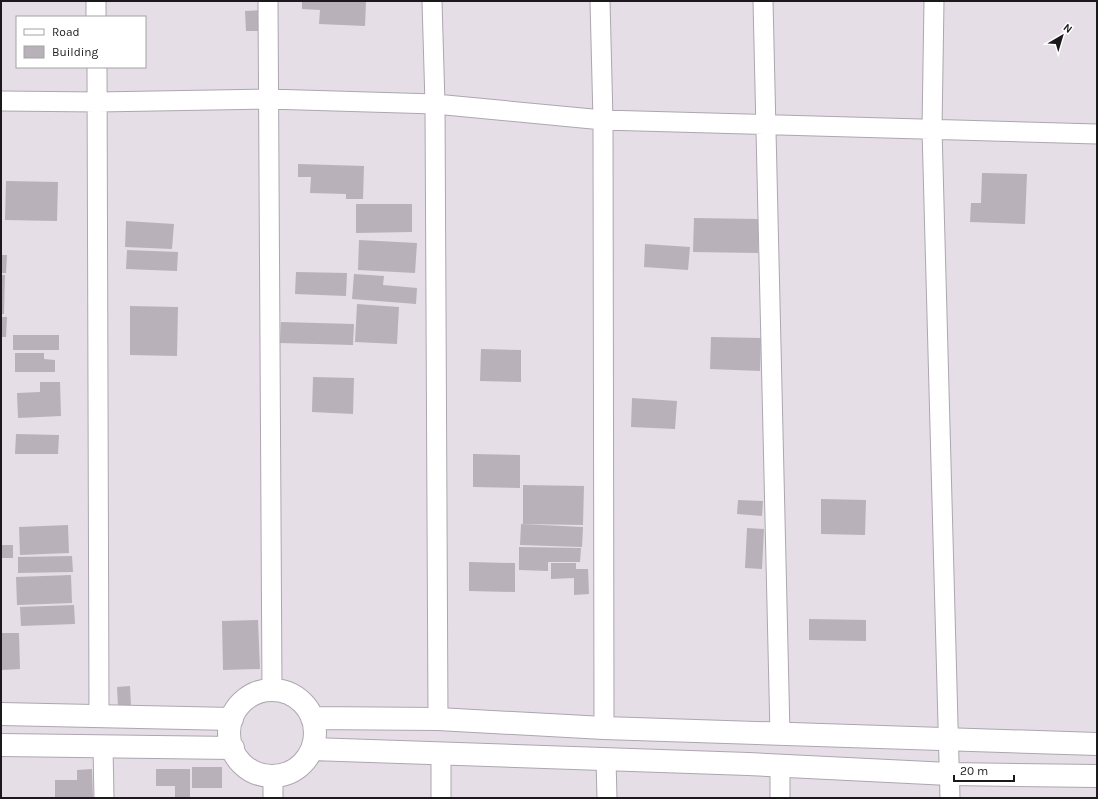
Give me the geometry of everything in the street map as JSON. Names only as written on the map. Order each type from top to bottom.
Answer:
[{"type":"street","points":[[96,1],[96,16]]},
{"type":"street","points":[[268,1],[272,690]]},
{"type":"street","points":[[432,1],[435,104],[438,719]]},
{"type":"street","points":[[600,1],[603,120],[604,728]]},
{"type":"street","points":[[763,1],[780,734]]},
{"type":"street","points":[[934,1],[932,129],[950,798]]},
{"type":"street","points":[[97,68],[99,716]]},
{"type":"street","points":[[1,100],[98,102],[268,99],[435,104],[603,120],[1097,134]]},
{"type":"street","points":[[272,690],[287,692],[300,700],[310,711],[312,718],[315,725],[315,740],[312,749],[300,766],[287,773],[272,776],[258,773],[245,766],[235,754],[230,740],[230,725],[232,719],[235,711],[245,700],[257,692],[272,690]]},
{"type":"street","points":[[1,714],[232,719]]},
{"type":"street","points":[[312,718],[438,719],[604,728],[1097,744]]},
{"type":"street","points":[[1,744],[103,747],[233,748]]},
{"type":"street","points":[[103,747],[104,798]]},
{"type":"street","points":[[312,749],[780,766],[949,774],[1097,776]]},
{"type":"street","points":[[440,754],[441,798]]},
{"type":"street","points":[[606,760],[607,798]]},
{"type":"street","points":[[780,766],[780,798]]},
{"type":"street","points":[[272,776],[273,798]]},
{"type":"building","points":[[302,1],[366,1],[365,26],[319,24],[320,10],[302,9]]},
{"type":"building","points":[[264,10],[265,31],[246,31],[245,11]]},
{"type":"building","points":[[298,164],[364,166],[363,199],[346,199],[346,194],[310,193],[311,177],[298,177]]},
{"type":"building","points":[[982,173],[1027,174],[1025,224],[970,222],[971,203],[981,203]]},
{"type":"building","points":[[6,181],[58,182],[57,221],[5,220]]},
{"type":"building","points":[[356,204],[412,204],[412,232],[356,233]]},
{"type":"building","points":[[694,218],[758,219],[758,253],[693,252]]},
{"type":"building","points":[[126,221],[174,224],[172,249],[125,247]]},
{"type":"building","points":[[359,240],[417,243],[415,273],[358,270]]},
{"type":"building","points":[[645,244],[690,247],[688,270],[644,267]]},
{"type":"building","points":[[127,250],[178,252],[177,271],[126,269]]},
{"type":"building","points":[[1,255],[7,255],[6,273],[1,273]]},
{"type":"building","points":[[296,272],[347,273],[346,296],[295,294]]},
{"type":"building","points":[[354,274],[384,276],[383,285],[417,288],[416,304],[352,299]]},
{"type":"building","points":[[1,275],[5,275],[4,314],[1,314]]},
{"type":"building","points":[[357,304],[399,307],[397,344],[355,342]]},
{"type":"building","points":[[130,306],[178,307],[177,356],[130,355]]},
{"type":"building","points":[[1,317],[7,317],[6,337],[1,337]]},
{"type":"building","points":[[281,322],[354,324],[353,345],[280,343]]},
{"type":"building","points":[[13,335],[59,335],[59,350],[13,350]]},
{"type":"building","points":[[711,337],[761,338],[760,371],[710,369]]},
{"type":"building","points":[[481,349],[521,350],[521,382],[480,381]]},
{"type":"building","points":[[15,353],[44,353],[44,359],[55,360],[55,372],[15,372]]},
{"type":"building","points":[[313,377],[354,378],[353,414],[312,412]]},
{"type":"building","points":[[40,382],[60,382],[61,416],[18,418],[17,393],[40,392]]},
{"type":"building","points":[[632,398],[677,401],[675,429],[631,427]]},
{"type":"building","points":[[16,434],[59,435],[58,454],[15,454]]},
{"type":"building","points":[[473,454],[520,455],[520,488],[473,487]]},
{"type":"building","points":[[523,485],[584,486],[583,525],[523,524]]},
{"type":"building","points":[[821,499],[866,500],[865,535],[821,534]]},
{"type":"building","points":[[738,500],[763,501],[762,516],[737,514]]},
{"type":"building","points":[[521,524],[583,527],[582,547],[520,545]]},
{"type":"building","points":[[68,525],[69,553],[20,555],[19,527]]},
{"type":"building","points":[[747,528],[764,529],[762,569],[745,568]]},
{"type":"building","points":[[1,545],[13,545],[13,558],[1,558]]},
{"type":"building","points":[[519,547],[581,548],[580,562],[548,562],[548,571],[519,570]]},
{"type":"building","points":[[72,556],[73,572],[18,573],[18,557]]},
{"type":"building","points":[[469,562],[515,563],[515,592],[469,591]]},
{"type":"building","points":[[551,563],[576,563],[576,569],[588,569],[589,594],[574,595],[574,578],[551,579]]},
{"type":"building","points":[[71,575],[72,603],[17,605],[16,577]]},
{"type":"building","points":[[74,605],[75,624],[21,626],[20,607]]},
{"type":"building","points":[[809,619],[866,620],[866,641],[809,640]]},
{"type":"building","points":[[258,620],[260,669],[223,670],[222,621]]},
{"type":"building","points":[[1,633],[19,633],[20,669],[2,670]]},
{"type":"building","points":[[130,686],[131,706],[118,707],[117,687]]},
{"type":"building","points":[[192,767],[222,767],[222,788],[192,788]]},
{"type":"building","points":[[92,769],[93,798],[55,798],[55,780],[77,780],[77,770]]},
{"type":"building","points":[[156,769],[190,769],[190,797],[175,797],[175,786],[156,786]]}]
